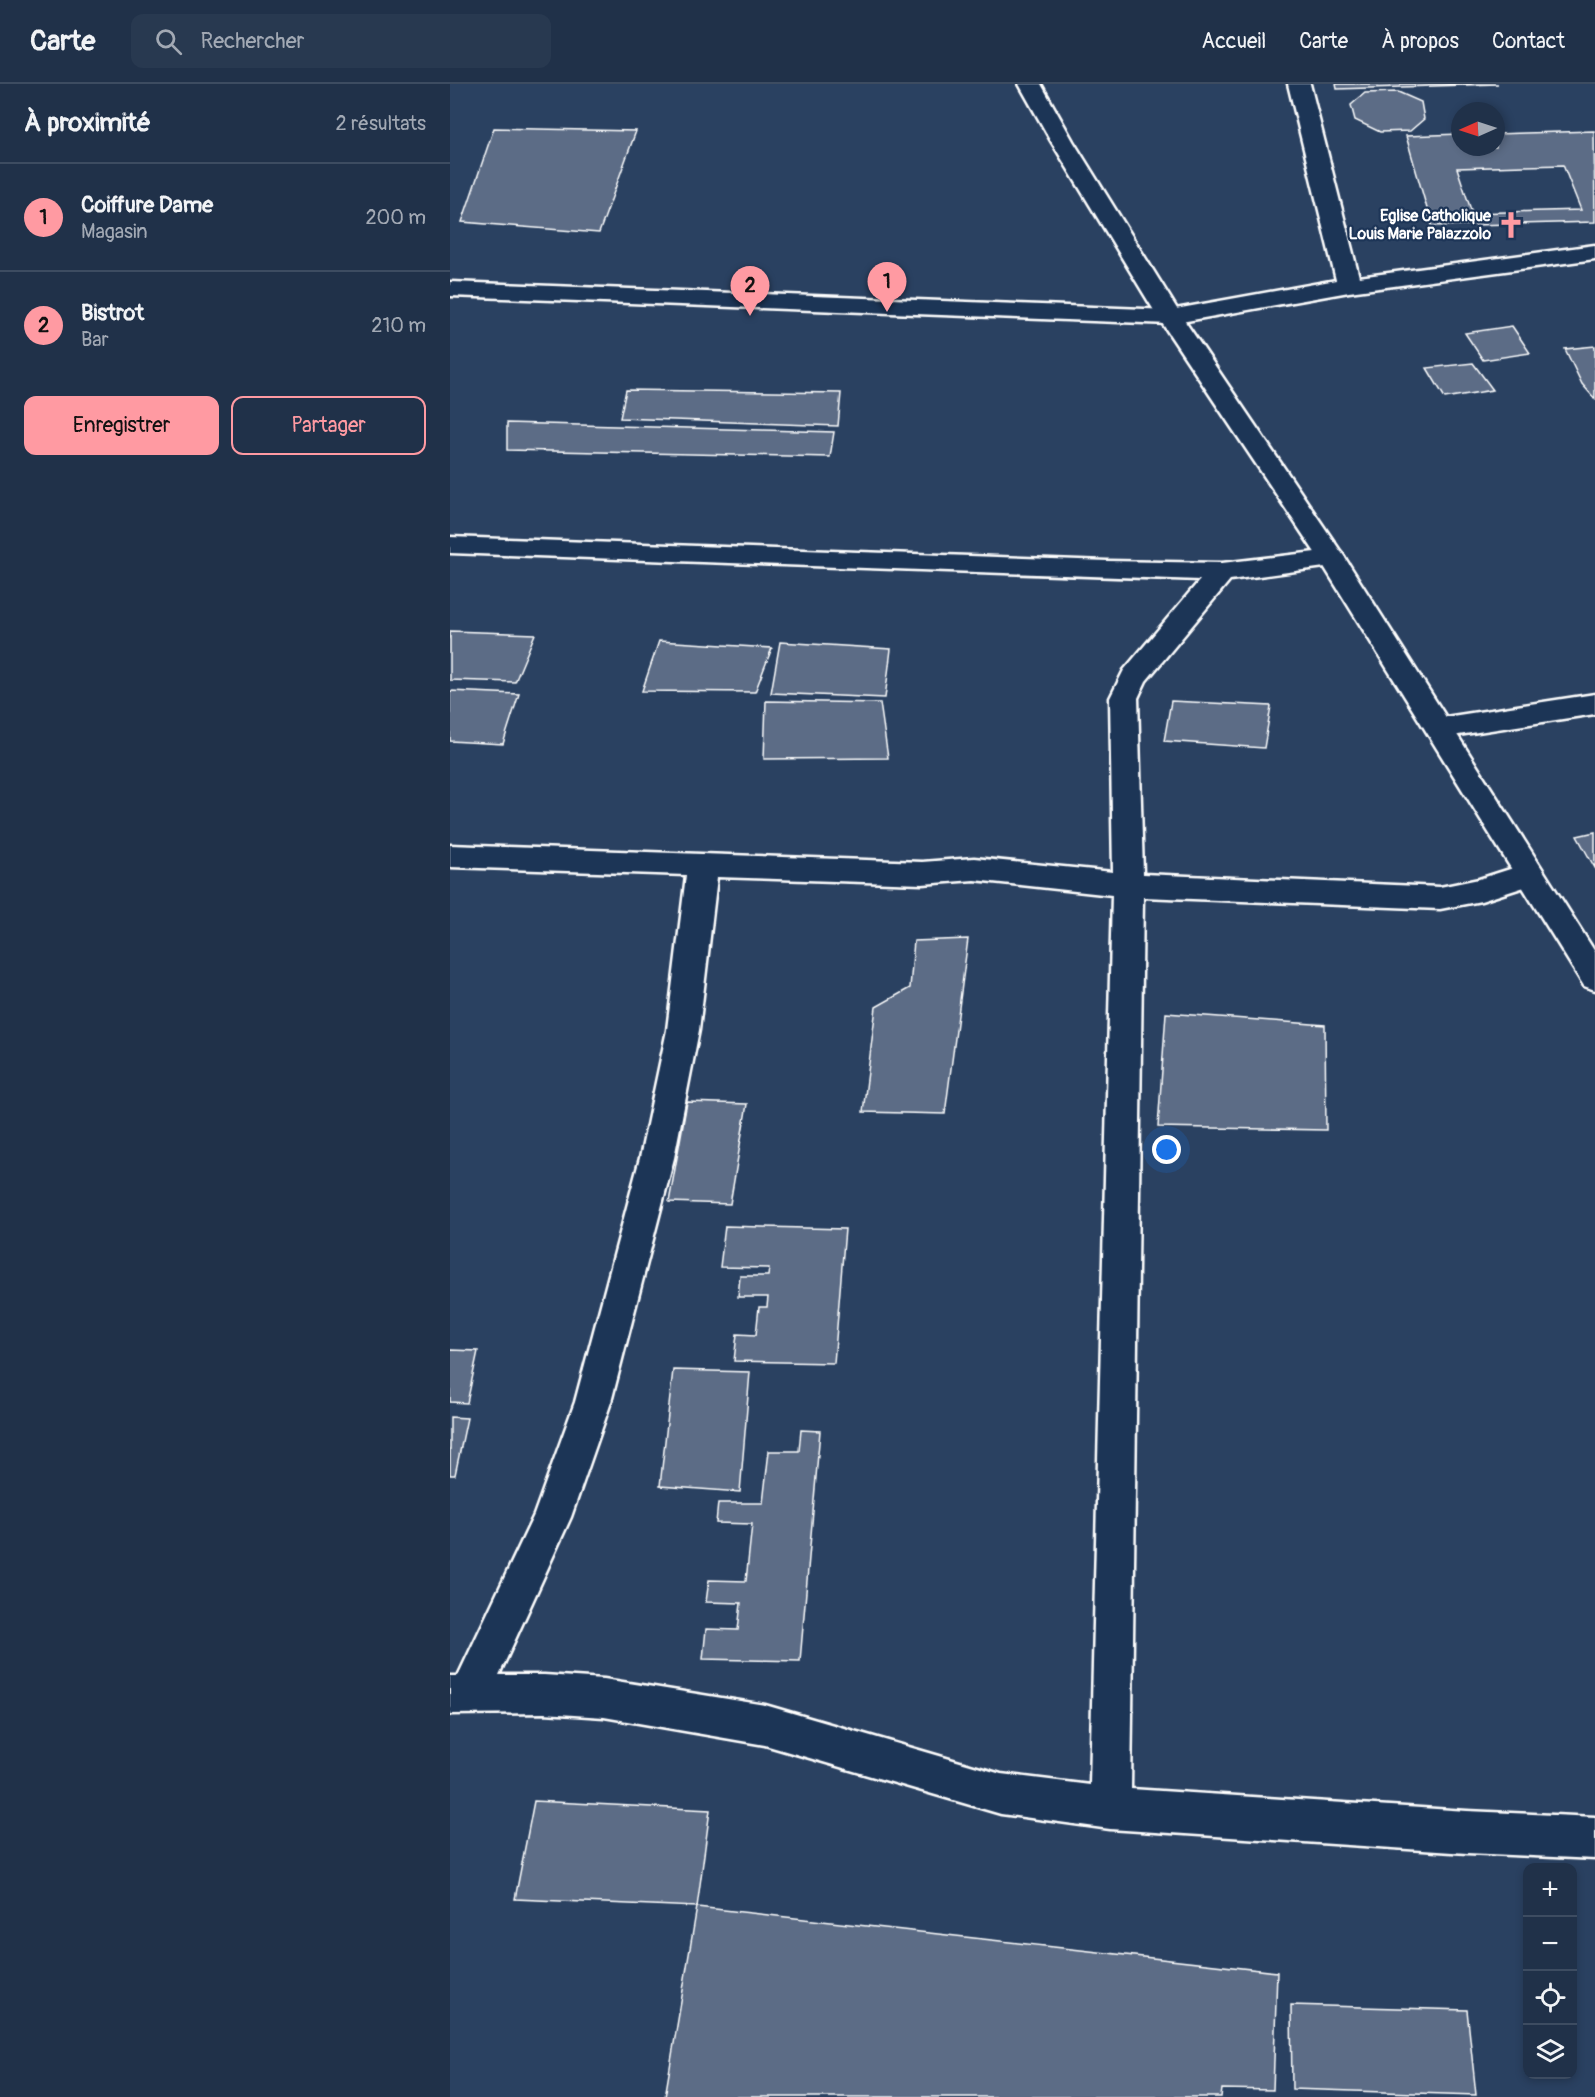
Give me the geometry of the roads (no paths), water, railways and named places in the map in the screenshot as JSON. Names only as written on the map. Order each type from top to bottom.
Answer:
[{"type":"street","points":[[1030,84],[1062,141],[1170,317],[1332,558],[1529,874],[1592,967]]},
{"type":"street","points":[[1299,84],[1349,285]]},
{"type":"street","points":[[450,289],[1170,317],[1349,285],[1595,252]]},
{"type":"street","points":[[450,545],[1107,570],[1221,572],[1332,558]]},
{"type":"street","points":[[1110,1808],[1128,885],[1124,698],[1134,677],[1221,572]]},
{"type":"street","points":[[1439,728],[1595,704]]},
{"type":"street","points":[[450,856],[922,873],[974,869],[1128,885],[1440,898],[1481,890],[1529,874]]},
{"type":"street","points":[[703,864],[683,1030],[657,1158],[592,1402],[552,1517],[460,1694],[544,1694],[604,1698],[765,1725],[1001,1794],[1110,1808],[1595,1838]]},
{"type":"place","name":"Eglise Catholique Louis Marie Palazzolo","points":[[1511,225]]},
{"type":"place","name":"Coiffure Dame","points":[[887,312]]},
{"type":"place","name":"Bistrot","points":[[750,316]]}]
